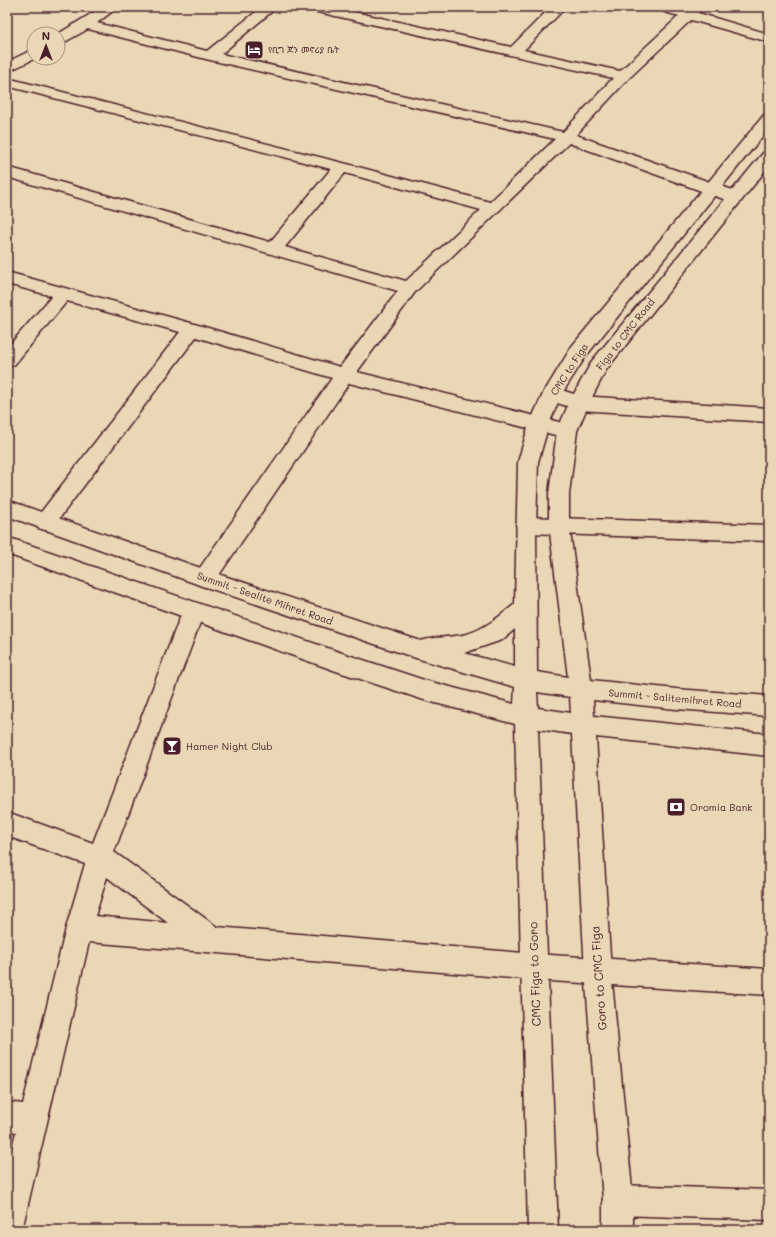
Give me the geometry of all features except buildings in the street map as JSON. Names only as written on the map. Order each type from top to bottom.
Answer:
[{"type":"street","points":[[66,35],[111,7]]},
{"type":"street","points":[[210,56],[270,7]]},
{"type":"street","points":[[313,7],[623,76]]},
{"type":"street","points":[[515,51],[558,7]]},
{"type":"street","points":[[663,7],[693,10],[769,38]]},
{"type":"street","points":[[205,578],[344,375],[409,288],[566,137],[623,76],[693,10]]},
{"type":"street","points":[[86,24],[210,56],[566,137],[735,197]]},
{"type":"street","points":[[7,68],[26,57]]},
{"type":"street","points":[[7,82],[341,167],[493,208]]},
{"type":"street","name":"CMC to Figa","points":[[526,680],[526,525],[528,462],[539,424],[552,394],[579,351],[769,118]]},
{"type":"street","name":"Figa to CMC Road","points":[[581,689],[558,525],[558,494],[567,431],[599,366],[769,156]]},
{"type":"street","points":[[274,249],[341,167]]},
{"type":"street","points":[[7,172],[409,288]]},
{"type":"street","points":[[7,278],[192,329],[344,375],[567,431]]},
{"type":"street","points":[[7,360],[64,293]]},
{"type":"street","points":[[45,522],[192,329]]},
{"type":"street","points":[[552,394],[580,403],[769,415]]},
{"type":"street","name":"Summit - Sealite Mihret Road","points":[[7,508],[205,578],[416,649],[526,680]]},
{"type":"street","points":[[526,525],[769,532]]},
{"type":"street","points":[[7,545],[192,612],[336,661],[424,690],[526,717],[582,726],[769,745]]},
{"type":"street","points":[[416,649],[468,643],[494,633],[526,608]]},
{"type":"street","points":[[7,1230],[20,1118],[100,857],[192,612]]},
{"type":"street","points":[[526,680],[581,689]]},
{"type":"street","name":"CMC Figa to Goro","points":[[526,680],[543,1230]]},
{"type":"street","name":"Summit - Salitemihret Road","points":[[581,689],[676,699],[769,706]]},
{"type":"street","name":"Goro to CMC Figa","points":[[581,689],[582,726],[598,971],[618,1200],[618,1230]]},
{"type":"street","points":[[7,824],[100,857],[213,940]]},
{"type":"street","points":[[79,928],[535,967],[769,982]]},
{"type":"street","points":[[618,1200],[769,1205]]},
{"type":"place","name":"የቢግ ጆን መኖሪያ ቤት","points":[[254,50]]},
{"type":"place","name":"Hamer Night Club","points":[[172,746]]},
{"type":"place","name":"Oromia Bank","points":[[676,807]]}]
